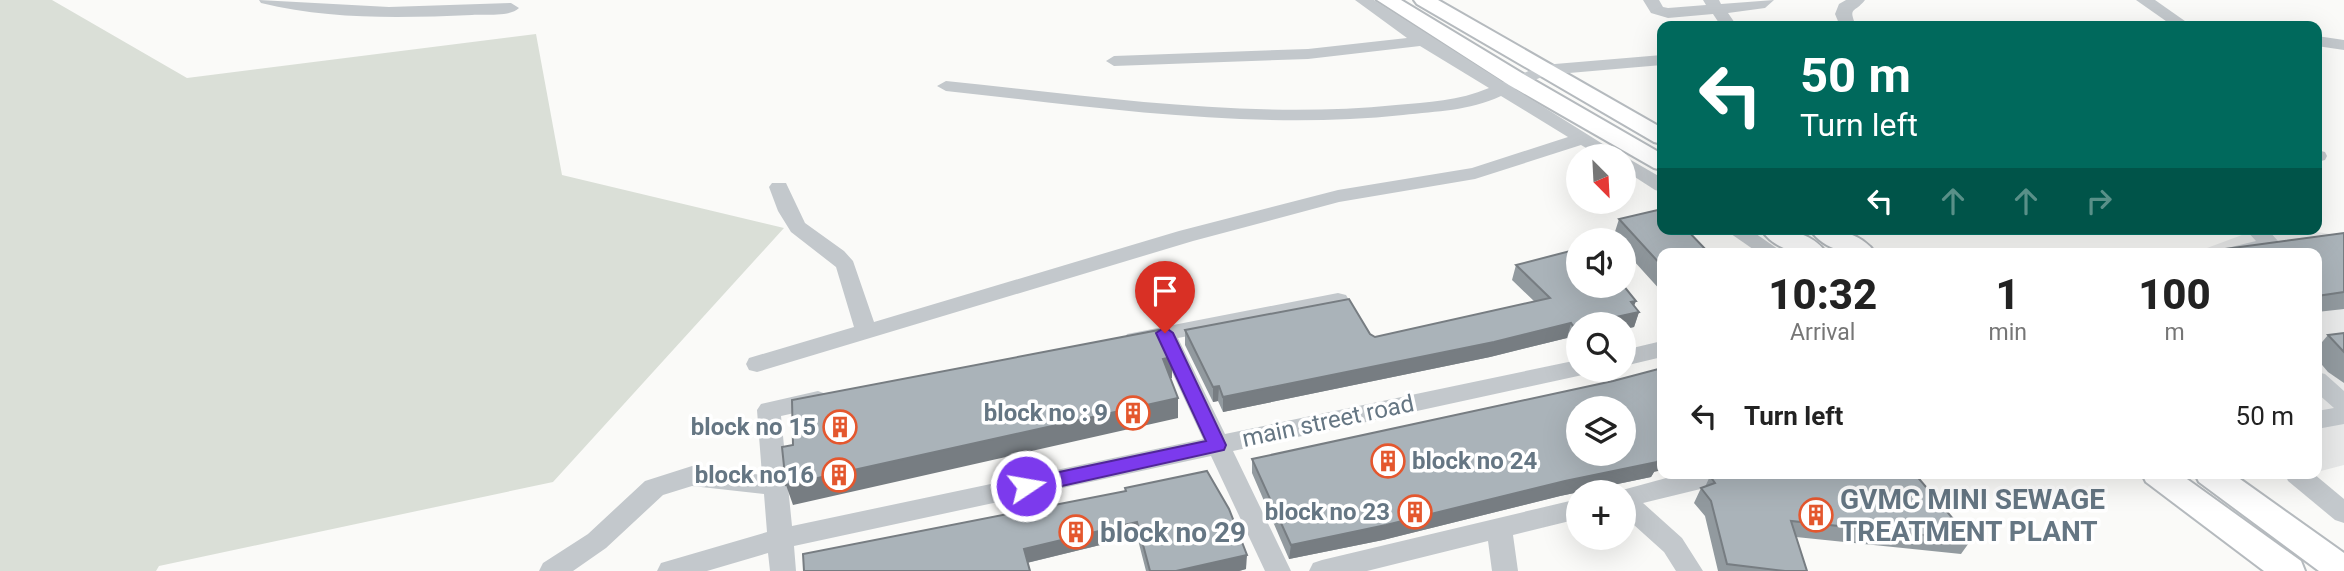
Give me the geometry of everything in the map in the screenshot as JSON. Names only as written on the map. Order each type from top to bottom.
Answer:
[{"type":"main road","points":[[1387,0],[1509,84],[1657,160]]},
{"type":"main road","points":[[1423,0],[1657,134]]},
{"type":"main road","points":[[1783,235],[1804,248]]},
{"type":"main road","points":[[1832,235],[1853,248]]},
{"type":"main road","points":[[2164,479],[2288,571]]},
{"type":"main road","points":[[2217,479],[2344,571]]},
{"type":"street","points":[[267,0],[413,13],[511,9]]},
{"type":"street","points":[[1363,0],[1423,41],[1509,84],[1593,144]]},
{"type":"street","points":[[1650,0],[1662,13],[1714,4],[1759,5],[1766,0]]},
{"type":"street","points":[[1846,21],[1843,14],[1845,8],[1857,0]]},
{"type":"street","points":[[2144,0],[2176,21]]},
{"type":"street","points":[[1714,4],[1726,21]]},
{"type":"street","points":[[1114,61],[1308,54],[1423,41]]},
{"type":"street","points":[[2322,42],[2344,45]]},
{"type":"street","points":[[946,86],[1190,111],[1337,115],[1419,111],[1471,103],[1543,70],[1657,60]]},
{"type":"street","points":[[757,364],[1185,236],[1338,196],[1475,173],[1583,138]]},
{"type":"street","points":[[1636,170],[1657,183]]},
{"type":"street","points":[[779,187],[791,218],[802,232],[841,257],[846,265],[866,332]]},
{"type":"street","points":[[1744,235],[1764,248]]},
{"type":"street","points":[[2260,248],[2268,241],[2262,235]]},
{"type":"street","points":[[1110,344],[1338,300]]},
{"type":"street","points":[[1165,333],[1278,571]]},
{"type":"street","points":[[1636,355],[1657,350]]},
{"type":"street","name":"main street road","points":[[670,571],[780,538],[1566,371]]},
{"type":"street","points":[[2322,384],[2344,404]]},
{"type":"street","points":[[783,571],[769,410],[838,397]]},
{"type":"street","points":[[2322,419],[2340,417],[2344,413]]},
{"type":"street","points":[[552,571],[597,541],[654,488],[692,476],[775,486]]},
{"type":"street","points":[[1636,497],[1702,479]]},
{"type":"street","points":[[2303,479],[2344,513]]},
{"type":"street","points":[[1636,511],[1673,545],[1690,571]]},
{"type":"street","points":[[1322,571],[1566,512]]},
{"type":"street","points":[[1499,528],[1505,571]]},
{"type":"shaded area","points":[[0,0],[52,0],[187,78],[536,34],[562,175],[784,228],[553,482],[159,566],[156,571],[0,571]]},
{"type":"shaded area","points":[[2322,233],[2344,236],[2344,465],[2322,471],[2322,248],[2207,248],[2242,235],[2322,235]]},
{"type":"building","points":[[1657,210],[1657,235],[1692,235],[1704,248],[1657,248],[1657,261],[1636,238],[1636,228],[1627,228],[1619,219]]},
{"type":"building","points":[[2344,233],[2344,292],[2322,295],[2322,248],[2232,248]]},
{"type":"building","points":[[1566,252],[1566,298],[1634,298],[1636,301],[1631,302],[1639,312],[1566,312],[1566,324],[1494,342],[1223,397],[1219,386],[1213,387],[1185,330],[1349,299],[1370,334],[1375,337],[1550,298],[1516,265]]},
{"type":"building","points":[[1159,330],[1172,357],[1163,359],[1178,398],[786,485],[782,447],[793,445],[792,400]]},
{"type":"building","points":[[2344,333],[2344,352],[2328,335]]},
{"type":"building","points":[[1657,369],[1657,462],[1566,480],[1386,525],[1291,545],[1252,459],[1608,382],[1636,382],[1636,375]]},
{"type":"building","points":[[1207,471],[1229,509],[1247,555],[1176,571],[1150,571],[1137,522],[1024,549],[1030,571],[804,571],[803,554],[1126,491],[1125,488]]},
{"type":"building","name":"GVMC MINI SEWAGE TREATMENT PLANT","points":[[1712,479],[1919,479],[1971,540],[1791,521],[1807,571],[1727,564],[1711,501],[1701,488],[1715,483]]},
{"type":"place","name":"block no : 9","points":[[1133,413]]},
{"type":"place","name":"block no 15","points":[[840,427]]},
{"type":"place","name":"block no 24","points":[[1388,461]]},
{"type":"place","name":"block no16","points":[[839,475]]},
{"type":"place","name":"block no 23","points":[[1415,512]]},
{"type":"place","name":"GVMC MINI SEWAGE TREATMENT PLANT","points":[[1816,515]]},
{"type":"place","name":"block no 29","points":[[1076,532]]},
{"type":"route","points":[[1026,486],[1217,445],[1165,333]]}]
